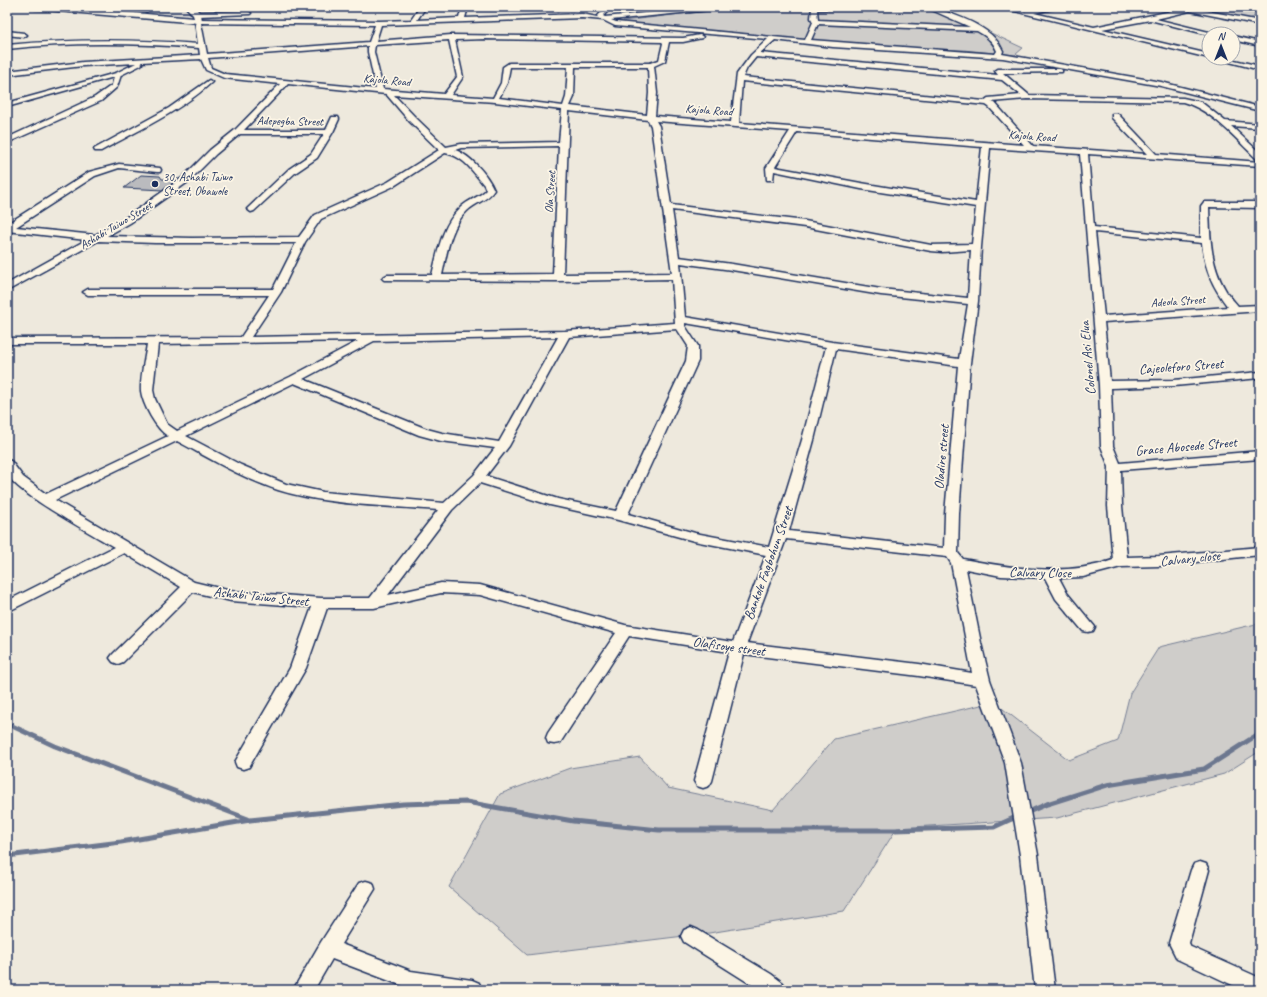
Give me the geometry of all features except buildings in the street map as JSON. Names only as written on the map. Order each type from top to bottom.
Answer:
[{"type":"street","points":[[34,7],[248,13]]},
{"type":"street","points":[[412,22],[423,7]]},
{"type":"street","points":[[461,21],[465,7]]},
{"type":"street","points":[[609,7],[599,14],[604,19],[615,24],[896,50],[998,55],[1056,64],[1161,84],[1260,109]]},
{"type":"street","points":[[194,11],[379,23],[461,21],[537,14],[582,16],[592,19],[604,19],[721,7]]},
{"type":"street","points":[[808,42],[816,22],[813,7],[840,7]]},
{"type":"street","points":[[928,7],[977,29],[992,38],[1000,45],[998,55]]},
{"type":"street","points":[[1001,7],[1201,54]]},
{"type":"street","points":[[1025,13],[1059,7]]},
{"type":"street","points":[[1092,29],[1192,10],[1199,7]]},
{"type":"street","points":[[582,16],[592,10]]},
{"type":"street","points":[[1192,10],[1260,23]]},
{"type":"street","points":[[194,11],[203,46],[203,56],[208,69],[206,79],[209,82]]},
{"type":"street","points":[[1147,19],[1201,31]]},
{"type":"street","points":[[816,22],[977,29]]},
{"type":"street","points":[[379,23],[372,43],[372,64],[384,92],[444,150],[454,152],[467,159],[488,184],[490,190],[488,193],[464,209],[454,221],[447,237],[436,278]]},
{"type":"street","points":[[7,33],[24,35]]},
{"type":"street","points":[[446,96],[460,77],[451,37]]},
{"type":"street","points":[[7,72],[83,64],[277,52],[451,37],[683,40],[700,37]]},
{"type":"street","points":[[735,124],[738,78],[740,71],[755,54],[774,38]]},
{"type":"street","points":[[495,100],[504,83],[506,67],[515,65],[651,65],[662,61],[666,48],[665,40]]},
{"type":"street","points":[[1241,40],[1260,44]]},
{"type":"street","points":[[7,47],[109,41],[203,46]]},
{"type":"street","points":[[755,54],[1004,78]]},
{"type":"street","points":[[7,105],[118,74],[132,66],[157,59]]},
{"type":"street","points":[[960,61],[993,67],[1060,71]]},
{"type":"street","points":[[1241,64],[1260,68]]},
{"type":"street","name":"Ola Street","points":[[558,278],[566,108],[570,97],[572,65]]},
{"type":"street","points":[[620,516],[692,361],[693,346],[680,322],[678,276],[666,207],[655,126],[651,118],[653,93],[651,65]]},
{"type":"street","points":[[993,67],[1027,97]]},
{"type":"street","name":"Kajola Road","points":[[208,69],[224,76],[285,83],[495,100],[651,118],[986,145],[1260,164]]},
{"type":"street","points":[[7,141],[98,99],[115,86],[118,74]]},
{"type":"street","points":[[738,78],[987,103],[992,105],[1030,147]]},
{"type":"street","points":[[98,148],[168,111],[192,96],[209,82],[253,79]]},
{"type":"street","name":"Ashabi Taiwo Street","points":[[7,288],[51,262],[127,221],[185,180],[213,152],[238,132],[285,83]]},
{"type":"street","points":[[987,103],[988,100],[1027,97],[1183,100],[1198,104],[1260,157]]},
{"type":"street","points":[[1115,116],[1154,157]]},
{"type":"street","points":[[329,132],[335,119]]},
{"type":"street","points":[[1223,124],[1260,126]]},
{"type":"street","points":[[770,178],[770,168],[795,129]]},
{"type":"street","name":"Adepegba Street","points":[[238,132],[329,132]]},
{"type":"street","name":"Adepegba Street","points":[[251,209],[292,171],[314,156],[329,132]]},
{"type":"street","points":[[244,340],[276,292],[303,240],[318,217],[391,184],[444,150],[461,146],[564,144]]},
{"type":"street","name":"Oladire street","points":[[986,145],[976,247],[973,301],[964,363],[952,514],[954,558],[982,680],[1013,763],[1029,855],[1045,990]]},
{"type":"street","name":"Colonel Asi Elua","points":[[1084,152],[1105,385],[1107,446],[1115,466],[1115,506],[1120,562]]},
{"type":"street","points":[[7,228],[92,174],[119,166],[157,170]]},
{"type":"street","points":[[770,168],[861,186],[980,205]]},
{"type":"street","points":[[1236,310],[1220,290],[1209,263],[1206,241],[1205,206],[1207,204],[1260,205]]},
{"type":"street","points":[[666,207],[812,225],[930,248],[942,249],[976,247]]},
{"type":"street","points":[[7,228],[31,232],[135,240],[303,240]]},
{"type":"street","points":[[1090,229],[1206,241]]},
{"type":"street","points":[[675,260],[712,263],[831,285],[911,297],[973,301]]},
{"type":"street","points":[[387,278],[678,276]]},
{"type":"street","points":[[88,292],[276,292]]},
{"type":"street","name":"Adeola Street","points":[[1098,319],[1260,308]]},
{"type":"street","points":[[7,341],[244,340],[564,334],[680,322],[964,363]]},
{"type":"street","points":[[374,604],[447,507],[478,478],[503,446],[564,334]]},
{"type":"street","points":[[45,500],[294,379],[373,337]]},
{"type":"street","points":[[153,341],[147,390],[149,399],[162,426],[168,431],[237,468],[282,487],[323,496],[447,507]]},
{"type":"street","name":"Bankole Fagbohun Street","points":[[702,781],[738,648],[781,534],[808,440],[832,345]]},
{"type":"street","name":"Cajeoleforo Street","points":[[1105,385],[1174,382],[1260,375]]},
{"type":"street","points":[[294,379],[423,432],[441,437],[503,446]]},
{"type":"street","name":"Grace Abosede Street","points":[[1115,466],[1150,465],[1260,455]]},
{"type":"street","name":"Ashabi Taiwo Street","points":[[7,464],[18,480],[45,500],[190,586],[231,596],[321,603],[374,604],[440,588],[480,590]]},
{"type":"street","points":[[478,478],[556,502],[620,516],[694,537],[774,552]]},
{"type":"street","name":"Calvary Close","points":[[781,534],[954,558],[1001,571],[1050,574],[1083,572],[1120,562]]},
{"type":"street","points":[[7,607],[124,547]]},
{"type":"street","name":"Calvary close","points":[[1120,562],[1159,561],[1260,551]]},
{"type":"street","points":[[1050,574],[1061,596],[1088,627]]},
{"type":"street","points":[[118,658],[190,586]]},
{"type":"street","name":"Olafisoye street","points":[[480,590],[626,630],[738,648],[919,670],[982,680]]},
{"type":"street","points":[[244,762],[298,668],[321,603]]},
{"type":"street","points":[[554,738],[626,630]]},
{"type":"street","points":[[1200,870],[1179,943],[1184,953],[1260,988]]},
{"type":"street","points":[[303,990],[366,889]]},
{"type":"street","points":[[691,936],[776,990]]},
{"type":"street","points":[[328,948],[411,980],[472,990]]},
{"type":"shaded area","points":[[49,7],[186,7],[194,20]]},
{"type":"shaded area","points":[[740,7],[935,7],[1023,48],[1015,55],[963,50],[886,48],[626,23],[623,21]]},
{"type":"shaded area","points":[[1167,7],[1258,7],[1260,9],[1260,14],[1249,19],[1190,9],[1166,13]]},
{"type":"shaded area","points":[[1260,623],[1260,751],[1224,774],[1057,818],[897,828],[844,911],[709,933],[527,955],[449,887],[500,794],[570,768],[640,757],[668,788],[773,810],[834,739],[994,702],[1069,760],[1118,741],[1130,693],[1159,647]]},
{"type":"waterway","points":[[7,722],[10,725],[55,746],[248,819]]},
{"type":"waterway","points":[[1026,813],[1047,804],[1107,785],[1204,769],[1260,733]]},
{"type":"waterway","points":[[7,856],[121,842],[250,820],[403,804],[466,802],[573,821],[659,830],[894,830],[994,827],[1018,816]]},
{"type":"place","name":"30, Ashabi Taiwo Street, Obawole","points":[[155,184]]}]
